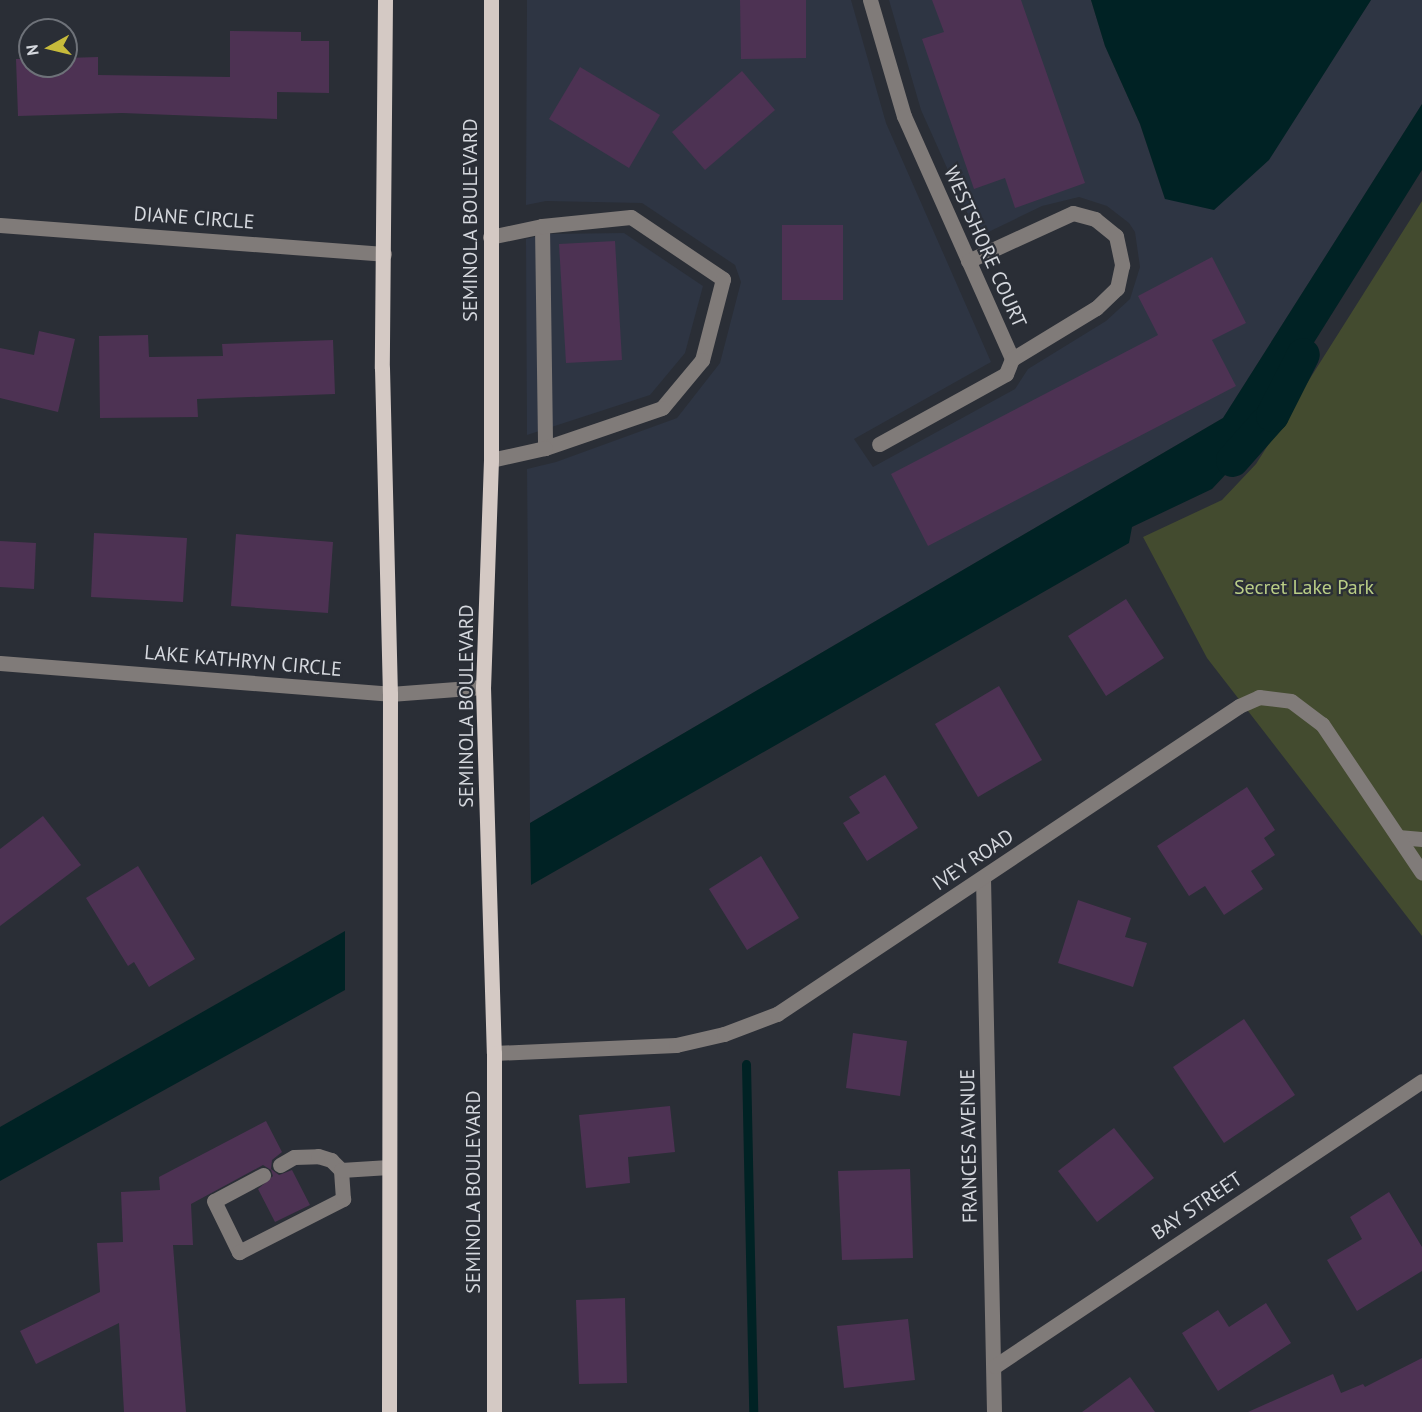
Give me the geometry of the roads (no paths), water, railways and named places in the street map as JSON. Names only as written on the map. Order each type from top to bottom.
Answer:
[{"type":"main road","points":[[385,0],[382,368],[390,694],[389,1412]]},
{"type":"main road","name":"SEMINOLA BOULEVARD","points":[[491,0],[491,459],[483,687],[494,1053],[494,1412]]},
{"type":"street","name":"WESTSHORE COURT","points":[[870,0],[904,116],[1012,359],[1006,374],[879,444]]},
{"type":"street","points":[[968,261],[1073,213],[1095,219],[1116,236],[1122,265],[1117,288],[1096,308],[1012,359]]},
{"type":"street","points":[[490,237],[542,226],[631,217],[723,279],[702,360],[662,408],[545,448],[491,459]]},
{"type":"street","name":"DIANE CIRCLE","points":[[0,225],[384,254]]},
{"type":"street","points":[[542,226],[545,448]]},
{"type":"street","name":"LAKE KATHRYN CIRCLE","points":[[0,663],[390,694],[483,687]]},
{"type":"street","name":"IVEY ROAD","points":[[494,1053],[636,1050],[724,1034],[777,1014],[1239,705],[1268,697],[1291,702],[1311,713],[1422,873]]},
{"type":"street","points":[[1398,837],[1422,839]]},
{"type":"street","name":"FRANCES AVENUE","points":[[983,878],[995,1366],[994,1412]]},
{"type":"street","name":"BAY STREET","points":[[995,1366],[1422,1081]]},
{"type":"street","points":[[263,1175],[214,1201],[239,1252],[343,1199],[341,1170],[331,1160],[318,1156],[294,1157],[280,1165]]},
{"type":"street","points":[[341,1170],[389,1167]]},
{"type":"waterway","points":[[1232,460],[1272,415],[1303,354]]},
{"type":"waterway","points":[[746,1064],[753,1412]]},
{"type":"park label","name":"Secret Lake Park","points":[[1304,587]]}]
